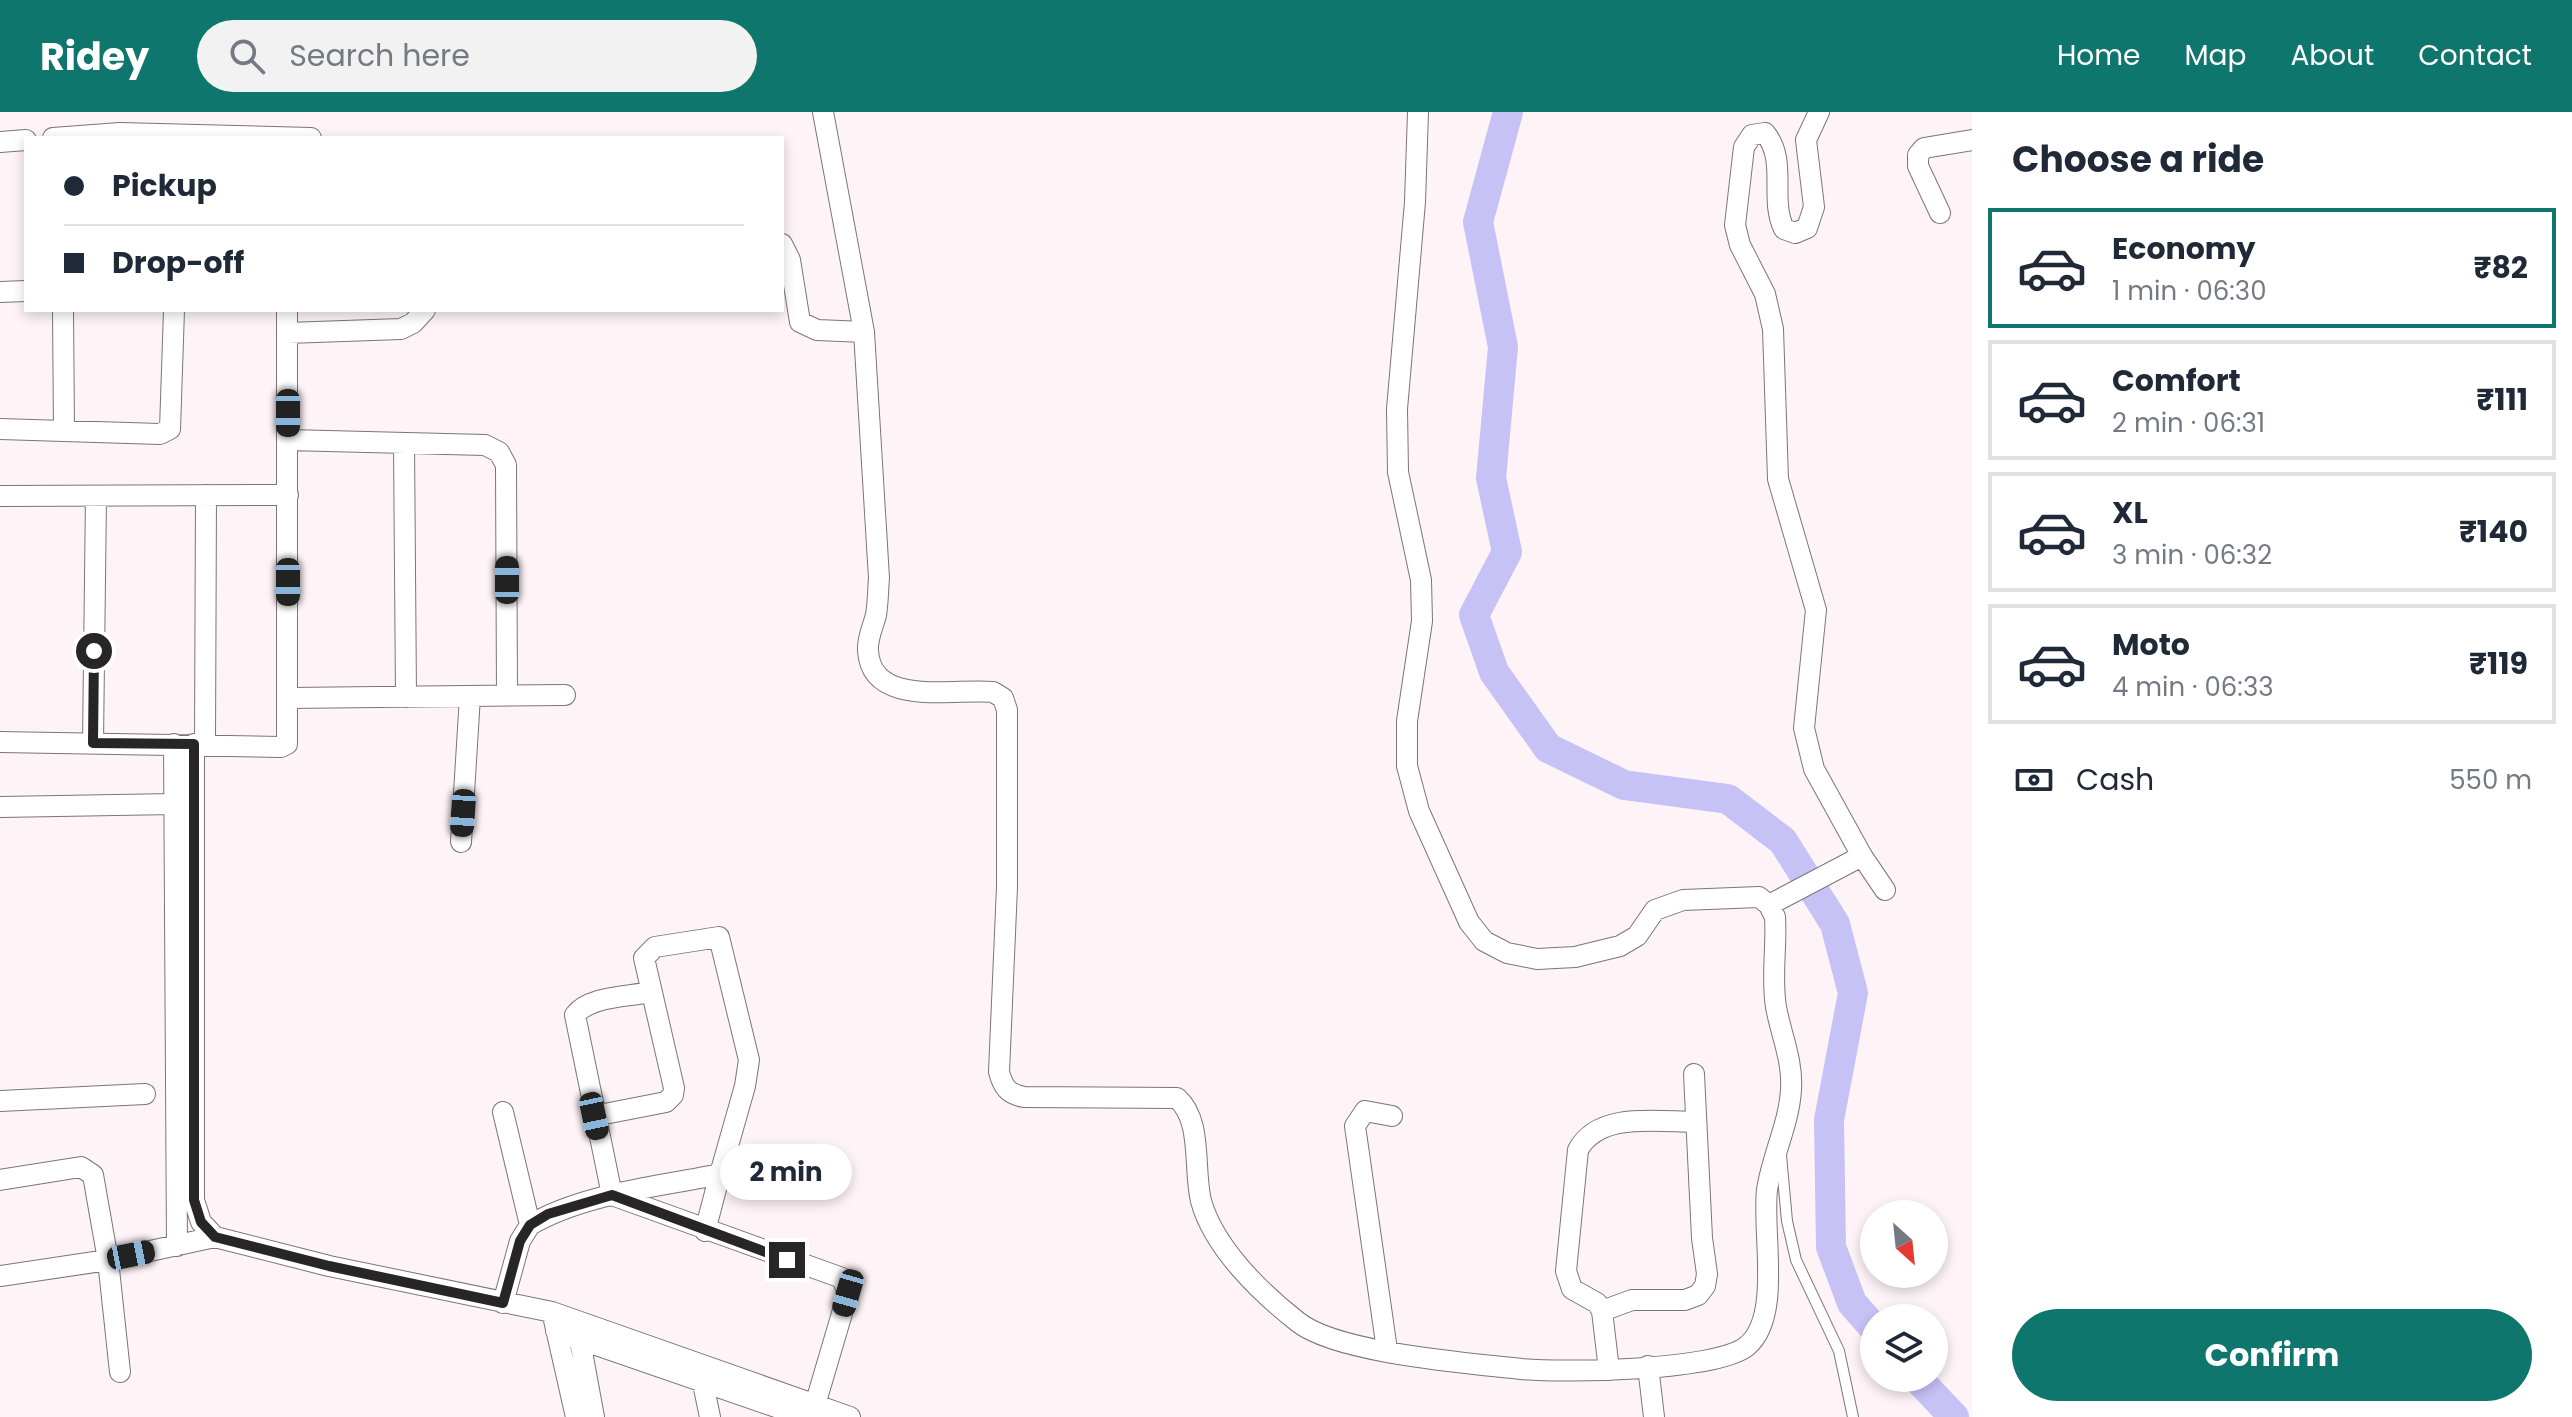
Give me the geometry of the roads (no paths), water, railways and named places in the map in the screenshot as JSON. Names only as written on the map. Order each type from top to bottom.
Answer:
[{"type":"street","points":[[823,112],[864,332],[879,578],[875,616],[869,637],[873,669],[883,683],[899,690],[993,692],[1003,698],[1007,710],[1007,887],[999,1072],[1002,1085],[1011,1094],[1024,1097],[1177,1098],[1187,1107],[1192,1122],[1202,1203],[1224,1247],[1261,1289],[1300,1325],[1340,1344],[1549,1372],[1609,1370],[1720,1358],[1746,1348],[1762,1329],[1768,1308],[1765,1237],[1768,1187],[1781,1146],[1791,1089],[1787,1041],[1777,1009],[1773,903]]},
{"type":"street","points":[[1418,112],[1415,202],[1397,409],[1398,472],[1421,580],[1422,621],[1407,721],[1407,766],[1419,811],[1469,922],[1484,941],[1507,953],[1537,959],[1575,957],[1620,946],[1637,936],[1655,910],[1668,903],[1742,896],[1759,897],[1773,903]]},
{"type":"street","points":[[1819,112],[1806,140],[1814,207],[1807,228],[1795,233],[1784,229],[1779,218],[1778,156],[1765,133],[1752,135],[1744,147],[1735,225],[1740,245],[1765,294],[1773,329],[1778,479],[1816,610],[1804,728],[1814,769],[1862,856],[1885,890]]},
{"type":"street","points":[[80,136],[120,133],[235,136]]},
{"type":"street","points":[[0,142],[24,140]]},
{"type":"street","points":[[1940,213],[1918,166],[1918,155],[1924,148],[1972,140]]},
{"type":"street","points":[[784,248],[790,260],[800,322],[817,330],[864,332]]},
{"type":"street","points":[[0,292],[24,291]]},
{"type":"street","points":[[63,312],[64,431]]},
{"type":"street","points":[[0,429],[160,434],[170,429],[174,312]]},
{"type":"street","points":[[0,742],[281,747],[287,744],[287,312]]},
{"type":"street","points":[[287,333],[401,329],[413,323],[423,312]]},
{"type":"street","points":[[288,440],[485,445],[499,452],[506,465],[507,695]]},
{"type":"street","points":[[404,443],[406,697]]},
{"type":"street","points":[[206,495],[191,744],[194,1200],[201,1222],[215,1237]]},
{"type":"street","points":[[0,496],[288,495]]},
{"type":"street","points":[[93,743],[96,496]]},
{"type":"street","points":[[289,698],[565,695]]},
{"type":"street","points":[[461,842],[470,696]]},
{"type":"street","points":[[177,1246],[174,804],[191,744]]},
{"type":"street","points":[[0,807],[174,804]]},
{"type":"street","points":[[1773,903],[1862,856]]},
{"type":"street","points":[[594,1116],[666,1102],[673,1095],[674,1088],[644,958],[647,951],[719,937],[749,1060],[745,1086],[705,1231]]},
{"type":"street","points":[[612,1195],[575,1015],[581,1007],[591,1003],[650,992]]},
{"type":"street","points":[[1602,1311],[1632,1300],[1685,1300],[1698,1295],[1705,1286],[1707,1274],[1702,1238],[1694,1074]]},
{"type":"street","points":[[0,1101],[145,1094]]},
{"type":"street","points":[[1387,1350],[1355,1126],[1365,1111],[1392,1116]]},
{"type":"street","points":[[503,1112],[530,1225]]},
{"type":"street","points":[[1609,1370],[1602,1311],[1567,1282],[1578,1150],[1586,1136],[1601,1127],[1696,1122]]},
{"type":"street","points":[[0,1180],[81,1167],[89,1170],[95,1183],[108,1260],[120,1372]]},
{"type":"street","points":[[503,1303],[520,1241],[530,1225],[548,1214],[612,1195],[720,1174]]},
{"type":"street","points":[[612,1195],[842,1278],[847,1284],[848,1293],[812,1413]]},
{"type":"street","points":[[0,1276],[108,1260],[215,1237],[329,1266],[503,1303],[812,1413],[850,1417]]},
{"type":"street","points":[[554,1322],[576,1417]]},
{"type":"street","points":[[578,1330],[594,1417]]},
{"type":"street","points":[[1648,1366],[1654,1417]]},
{"type":"street","points":[[701,1375],[710,1417]]},
{"type":"lane","points":[[1781,1146],[1787,1221],[1796,1260],[1839,1351],[1853,1417]]},
{"type":"waterway","points":[[1508,112],[1478,222],[1503,347],[1491,478],[1507,552],[1474,615],[1494,672],[1548,748],[1624,785],[1728,799],[1783,841],[1835,924],[1853,993],[1829,1120],[1831,1247],[1852,1303],[1860,1312]]},
{"type":"waterway","points":[[1930,1392],[1954,1417]]}]
